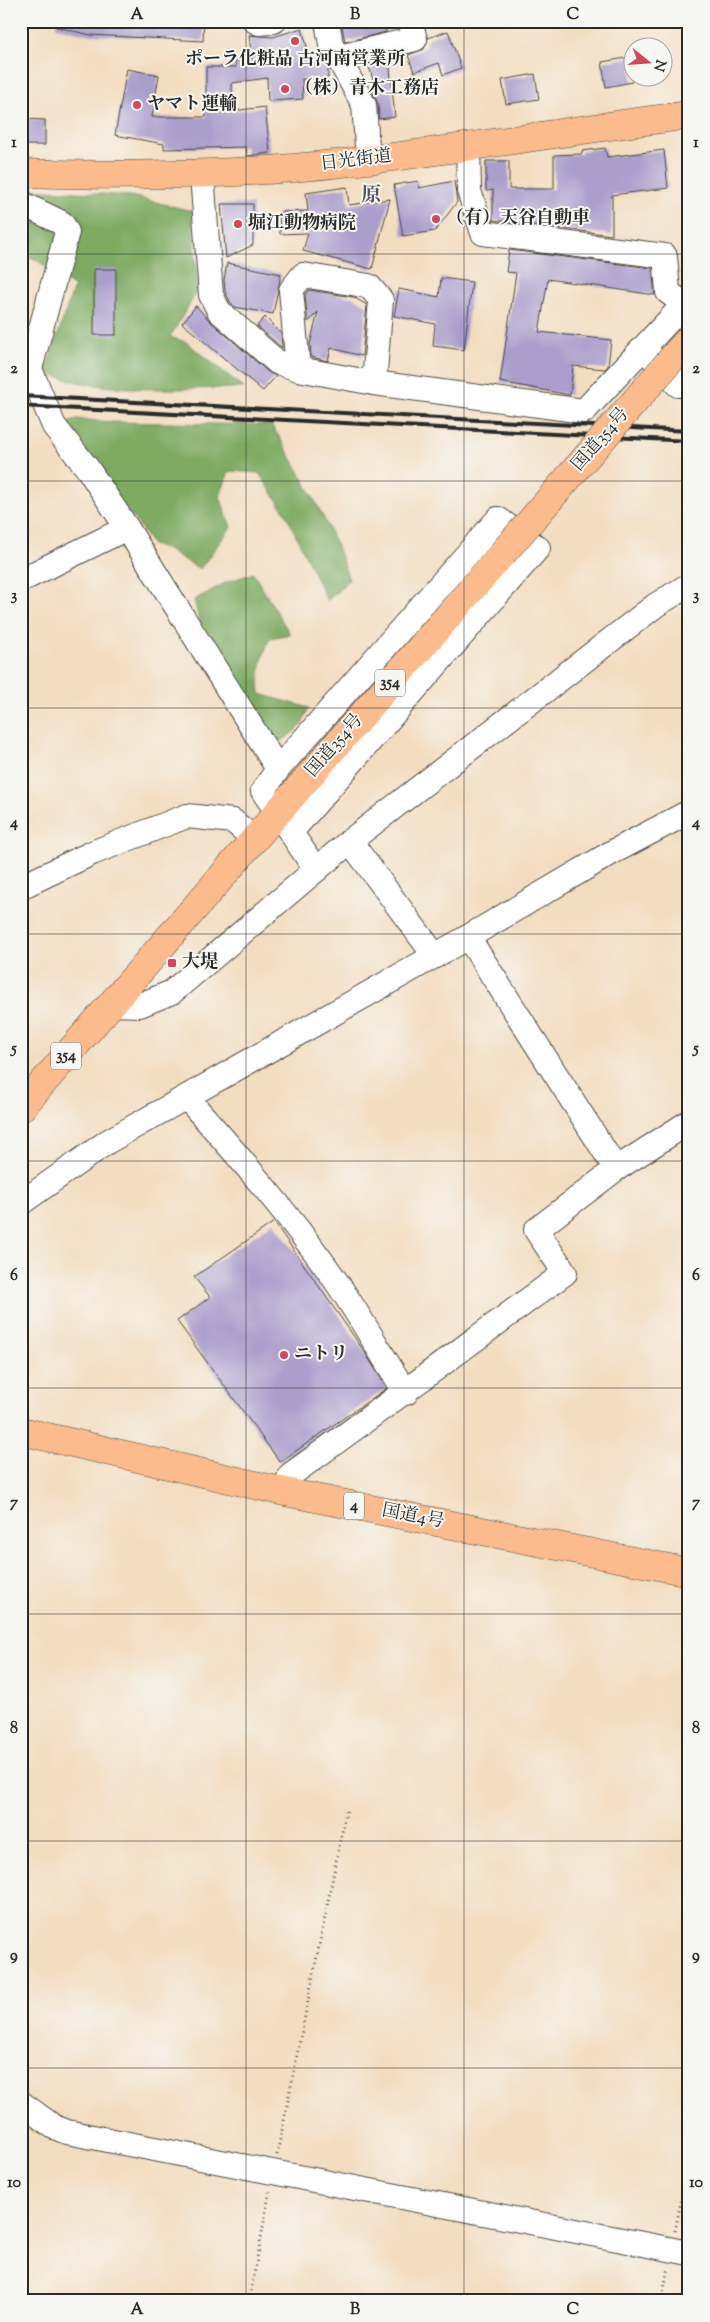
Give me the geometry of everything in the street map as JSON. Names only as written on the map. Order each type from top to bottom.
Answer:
[{"type":"main road","name":"日光街道","points":[[21,173],[202,174],[368,160],[689,115]]},
{"type":"main road","name":"国道354号","points":[[21,1108],[254,839],[284,822],[502,554],[689,339]]},
{"type":"main road","name":"国道4号","points":[[21,1432],[285,1492],[689,1572]]},
{"type":"street","points":[[255,21],[259,23],[274,21]]},
{"type":"street","points":[[327,21],[331,45],[364,105],[368,160]]},
{"type":"street","points":[[339,57],[415,39],[410,21]]},
{"type":"street","points":[[202,174],[211,295],[219,311],[277,362],[298,369],[374,383],[584,411],[686,302],[668,292],[665,256],[483,233],[470,191],[468,146]]},
{"type":"street","points":[[21,203],[62,223],[67,232],[30,369],[54,426],[88,469],[127,528],[278,769]]},
{"type":"street","points":[[298,369],[298,347],[292,318],[291,290],[303,275],[369,286],[381,300],[374,383]]},
{"type":"street","points":[[644,348],[678,385],[689,373]]},
{"type":"street","points":[[284,822],[538,548],[498,519],[278,769],[263,791],[316,870]]},
{"type":"street","points":[[21,580],[127,528]]},
{"type":"street","points":[[111,1004],[140,1005],[172,992],[350,841],[656,605],[689,585]]},
{"type":"street","points":[[21,1203],[107,1142],[435,956],[611,853],[689,812]]},
{"type":"street","points":[[21,887],[92,854],[187,816],[232,821],[254,839]]},
{"type":"street","points":[[350,841],[435,956]]},
{"type":"street","points":[[468,937],[616,1169]]},
{"type":"street","points":[[187,1098],[251,1169],[290,1218],[332,1276],[406,1393]]},
{"type":"street","points":[[285,1492],[290,1475],[406,1393],[466,1345],[565,1274],[536,1230],[616,1169],[689,1122]]},
{"type":"street","points":[[21,2103],[54,2127],[67,2132],[680,2252]]},
{"type":"path","points":[[248,2301],[347,1807]]},
{"type":"path","points":[[662,2301],[680,2252],[689,2162]]},
{"type":"green space","points":[[21,188],[131,196],[192,211],[198,290],[170,337],[186,342],[244,388],[143,389],[116,387],[66,379],[45,372],[74,287],[35,259],[21,255]]},
{"type":"green space","points":[[77,419],[111,422],[271,425],[318,506],[335,542],[349,580],[327,601],[286,514],[259,473],[229,471],[220,497],[231,527],[200,569],[164,548],[152,545],[139,525],[61,426]]},
{"type":"green space","points":[[253,573],[290,634],[270,638],[261,666],[259,679],[260,694],[309,708],[301,726],[273,748],[238,687],[229,663],[199,620],[194,600],[225,583]]},
{"type":"building","points":[[56,21],[204,21],[203,41],[91,35],[56,27]]},
{"type":"building","points":[[341,21],[385,21],[386,32],[345,42]]},
{"type":"building","points":[[302,28],[311,62],[324,61],[328,68],[328,78],[302,79],[303,99],[268,101],[267,78],[232,83],[232,111],[265,107],[270,153],[247,156],[246,147],[164,149],[164,144],[115,135],[127,69],[159,75],[152,117],[206,117],[206,67],[236,67],[235,61],[252,59],[249,35],[273,37]]},
{"type":"building","points":[[448,31],[461,68],[443,75],[439,63],[414,72],[408,55],[424,49],[428,38]]},
{"type":"building","points":[[389,59],[395,117],[379,119],[378,104],[372,86],[375,85],[368,64]]},
{"type":"building","points":[[622,59],[622,84],[606,87],[602,62]]},
{"type":"building","points":[[535,74],[539,99],[506,104],[502,80]]},
{"type":"building","points":[[21,119],[45,120],[45,145],[21,145]]},
{"type":"building","points":[[605,148],[607,157],[664,150],[668,188],[612,195],[612,235],[493,220],[493,190],[486,191],[486,161],[509,161],[509,189],[554,189],[554,155],[582,154],[582,151]]},
{"type":"building","points":[[418,181],[419,188],[454,181],[457,202],[435,231],[403,236],[394,185]]},
{"type":"building","points":[[347,187],[349,205],[390,199],[372,269],[303,251],[308,233],[280,234],[279,212],[308,211],[306,193]]},
{"type":"building","name":"堀江動物病院","points":[[221,204],[253,204],[253,245],[226,258]]},
{"type":"building","points":[[509,250],[652,268],[655,295],[548,279],[539,332],[611,340],[608,366],[605,369],[573,366],[570,395],[500,382],[516,273],[506,272]]},
{"type":"building","points":[[227,263],[281,274],[273,314],[235,307],[230,302],[225,291],[224,280]]},
{"type":"building","points":[[94,269],[116,269],[116,335],[94,335]]},
{"type":"building","points":[[441,278],[472,282],[464,350],[433,346],[435,324],[394,316],[399,289],[439,297]]},
{"type":"building","points":[[309,290],[353,297],[367,305],[362,356],[331,348],[328,361],[311,357],[310,344],[318,312],[308,322],[305,295]]},
{"type":"building","points":[[196,306],[210,321],[268,372],[276,376],[263,391],[182,323]]},
{"type":"building","points":[[265,317],[281,333],[282,348],[257,326]]},
{"type":"building","name":"ニトリ","points":[[274,1222],[364,1351],[387,1388],[280,1462],[177,1321],[210,1297],[194,1277]]},
{"type":"railway","points":[[21,396],[689,431]]},
{"type":"railway","points":[[21,406],[689,441]]},
{"type":"place","name":"ポーラ化粧品 古河南営業所","points":[[295,41]]},
{"type":"place","name":"（株）青木工務店","points":[[285,89]]},
{"type":"place","name":"ヤマト運輸","points":[[137,105]]},
{"type":"place","name":"（有）天谷自動車","points":[[436,219]]},
{"type":"place","name":"堀江動物病院","points":[[238,224]]},
{"type":"place","name":"大堤","points":[[172,963]]},
{"type":"place","name":"ニトリ","points":[[284,1355]]},
{"type":"district","name":"原","points":[[371,196]]}]
